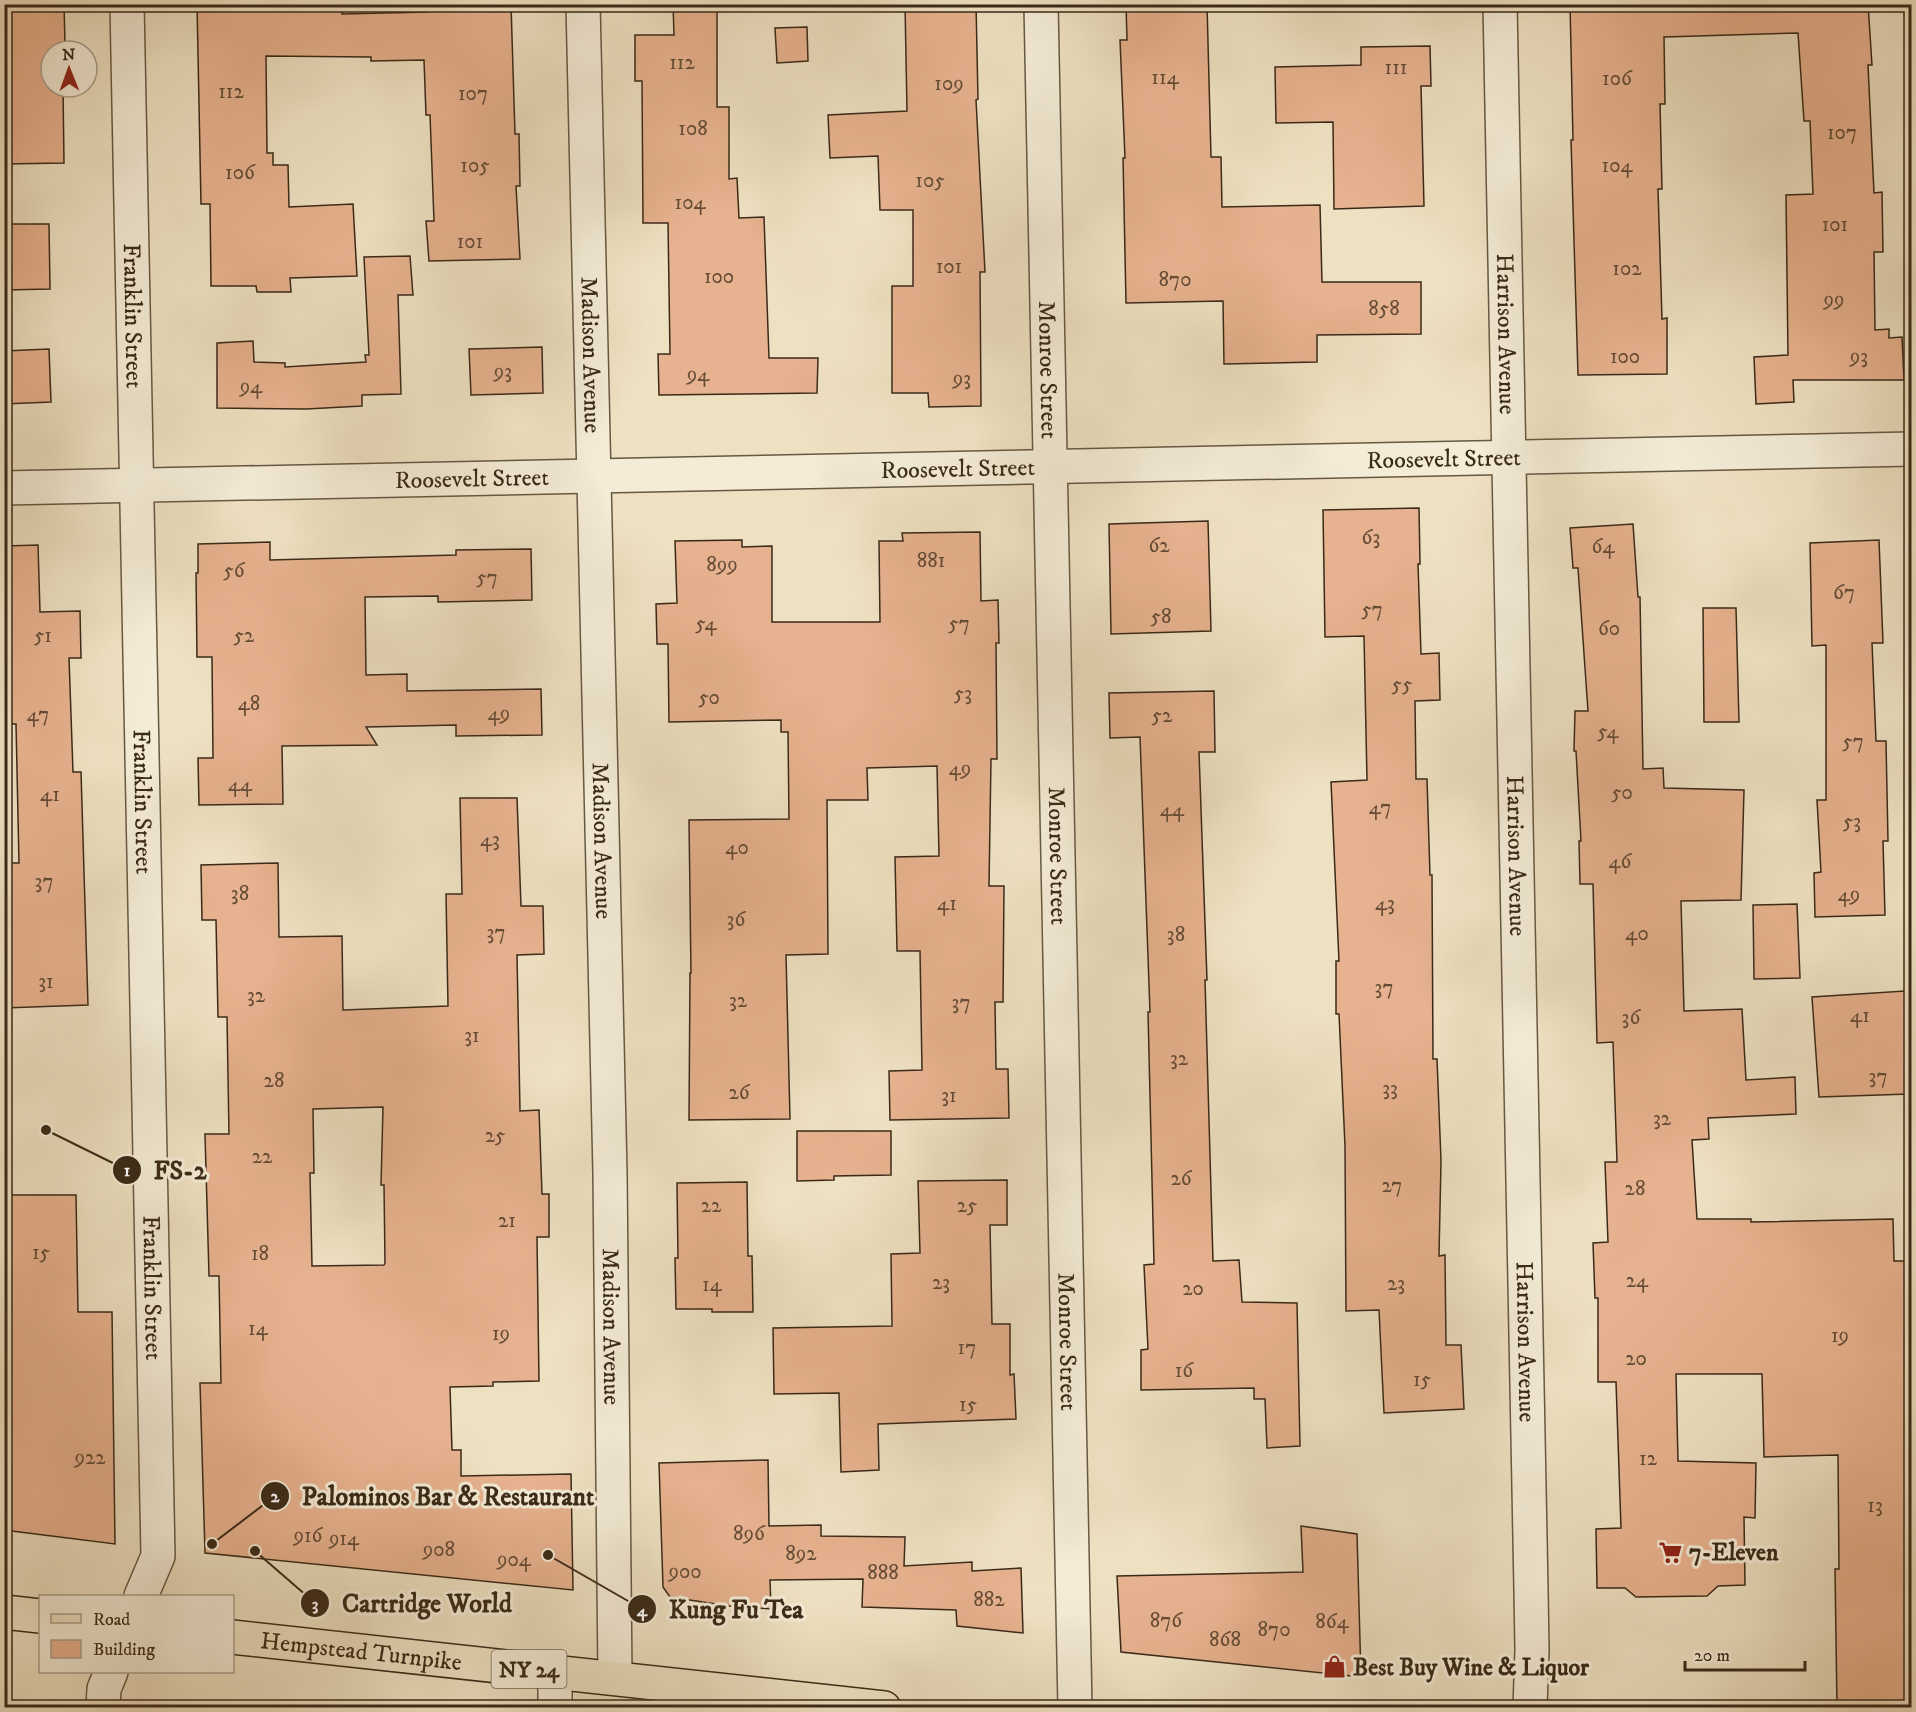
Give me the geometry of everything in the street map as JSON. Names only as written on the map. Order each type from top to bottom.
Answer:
[{"type":"main road","points":[[4,1612],[39,1616]]},
{"type":"main road","name":"Hempstead Turnpike","points":[[234,1637],[884,1707]]},
{"type":"street","name":"Franklin Street","points":[[127,4],[158,1556],[141,1595]]},
{"type":"street","name":"Madison Avenue","points":[[583,4],[610,1173],[615,1678]]},
{"type":"street","name":"Monroe Street","points":[[1041,4],[1076,1707]]},
{"type":"street","name":"Harrison Avenue","points":[[1500,4],[1531,1602],[1530,1707]]},
{"type":"street","name":"Roosevelt Street","points":[[4,488],[1911,449]]},
{"type":"street","points":[[555,1672],[555,1707]]},
{"type":"street","points":[[103,1707],[104,1689],[110,1673]]},
{"type":"building","points":[[4,4],[64,4],[65,39],[39,39],[39,99],[63,99],[64,163],[4,164]]},
{"type":"building","points":[[197,4],[280,4],[281,10],[342,7],[342,14],[428,12],[427,4],[511,4],[515,134],[519,134],[520,186],[516,186],[520,259],[429,261],[426,221],[434,221],[430,115],[426,115],[424,60],[371,61],[371,57],[266,56],[267,153],[273,153],[273,165],[288,165],[289,207],[353,204],[357,276],[290,278],[291,292],[257,292],[256,286],[211,286],[210,204],[201,204]]},
{"type":"building","points":[[673,4],[717,4],[717,107],[729,107],[729,179],[737,178],[739,218],[764,217],[769,358],[818,358],[817,393],[659,395],[658,354],[670,354],[668,223],[643,223],[642,81],[635,81],[635,35],[674,35]]},
{"type":"building","points":[[905,4],[976,4],[978,99],[976,100],[985,272],[980,272],[981,406],[929,407],[928,393],[892,393],[892,286],[913,286],[913,210],[880,210],[878,156],[830,158],[828,115],[907,111]]},
{"type":"building","points":[[1126,4],[1207,4],[1211,157],[1221,157],[1222,207],[1320,205],[1322,282],[1421,282],[1421,334],[1317,335],[1317,362],[1224,364],[1223,301],[1126,303],[1123,158],[1125,158],[1120,40],[1127,40]]},
{"type":"building","points":[[1570,4],[1868,4],[1872,65],[1868,65],[1874,193],[1882,192],[1883,252],[1874,252],[1875,330],[1889,329],[1889,338],[1902,337],[1904,380],[1793,380],[1794,402],[1756,404],[1754,357],[1788,355],[1786,195],[1813,194],[1810,121],[1804,121],[1798,33],[1664,37],[1665,104],[1660,104],[1662,189],[1658,189],[1662,319],[1667,318],[1667,374],[1578,375],[1571,140],[1573,140]]},
{"type":"building","points":[[807,27],[808,61],[777,63],[775,28]]},
{"type":"building","points":[[1430,46],[1431,86],[1421,86],[1424,206],[1334,209],[1333,122],[1276,123],[1275,67],[1361,65],[1361,47]]},
{"type":"building","points":[[4,224],[49,224],[50,289],[4,290]]},
{"type":"building","points":[[410,256],[413,295],[398,295],[401,394],[362,395],[362,406],[306,409],[217,408],[217,343],[253,341],[254,362],[285,363],[285,367],[366,362],[365,355],[369,355],[364,257]]},
{"type":"building","points":[[542,347],[543,393],[471,395],[469,349]]},
{"type":"building","points":[[49,349],[51,402],[4,404],[4,351]]},
{"type":"building","points":[[1419,508],[1421,654],[1439,653],[1440,700],[1415,701],[1416,779],[1427,779],[1430,875],[1432,875],[1433,1059],[1437,1059],[1441,1161],[1439,1256],[1445,1255],[1446,1345],[1461,1345],[1464,1409],[1384,1413],[1379,1310],[1346,1311],[1345,1146],[1339,1014],[1336,1014],[1336,961],[1339,961],[1331,782],[1367,780],[1364,636],[1325,637],[1323,510]]},
{"type":"building","points":[[1208,521],[1211,631],[1111,634],[1109,524]]},
{"type":"building","points":[[1633,524],[1638,597],[1640,597],[1643,769],[1663,768],[1664,788],[1744,790],[1741,900],[1681,901],[1684,1011],[1742,1009],[1746,1080],[1795,1077],[1796,1114],[1708,1118],[1709,1139],[1692,1140],[1697,1219],[1751,1219],[1751,1222],[1893,1219],[1894,1261],[1910,1261],[1911,1707],[1837,1707],[1835,1569],[1839,1569],[1838,1455],[1764,1457],[1762,1374],[1676,1374],[1678,1461],[1756,1463],[1755,1518],[1744,1517],[1745,1585],[1718,1586],[1707,1596],[1636,1597],[1625,1588],[1597,1588],[1596,1529],[1621,1528],[1616,1382],[1598,1382],[1598,1298],[1595,1298],[1593,1243],[1608,1242],[1605,1162],[1617,1162],[1613,1042],[1597,1043],[1593,884],[1580,884],[1579,841],[1581,841],[1576,751],[1574,751],[1575,711],[1588,711],[1578,568],[1573,568],[1570,528]]},
{"type":"building","points":[[980,532],[981,601],[998,600],[997,759],[991,759],[989,886],[1004,886],[1003,1002],[995,1002],[996,1069],[1008,1069],[1009,1118],[890,1120],[889,1071],[922,1070],[920,951],[897,951],[895,857],[939,856],[937,766],[867,768],[868,800],[827,800],[828,954],[786,955],[790,1119],[689,1120],[691,973],[689,820],[789,819],[788,732],[781,732],[781,720],[669,722],[668,644],[657,644],[656,604],[677,603],[675,541],[742,540],[742,547],[772,546],[772,622],[880,622],[879,541],[903,541],[902,533]]},
{"type":"building","points":[[1879,540],[1883,643],[1872,643],[1876,741],[1886,741],[1888,841],[1883,841],[1885,915],[1815,917],[1814,873],[1821,872],[1817,800],[1826,800],[1826,645],[1812,646],[1810,543]]},
{"type":"building","points":[[270,542],[270,560],[456,555],[456,550],[531,549],[532,600],[438,602],[438,596],[365,597],[366,675],[407,674],[407,691],[541,689],[542,735],[456,736],[456,725],[366,727],[377,745],[282,746],[283,804],[199,805],[198,758],[213,758],[212,657],[197,657],[198,544]]},
{"type":"building","points":[[38,545],[40,612],[80,611],[81,658],[69,658],[73,772],[81,772],[88,1005],[4,1008],[4,863],[19,863],[16,724],[4,724],[4,546]]},
{"type":"building","points":[[1703,608],[1736,608],[1739,722],[1704,722]]},
{"type":"building","points":[[1214,691],[1215,752],[1199,752],[1213,1261],[1239,1260],[1242,1302],[1297,1303],[1300,1446],[1267,1448],[1265,1399],[1254,1399],[1254,1388],[1141,1390],[1141,1350],[1148,1349],[1144,1265],[1154,1264],[1148,1012],[1150,1012],[1140,737],[1110,738],[1109,693]]},
{"type":"building","points":[[460,798],[517,798],[521,906],[543,906],[544,954],[517,955],[520,1111],[539,1110],[542,1194],[549,1194],[549,1237],[537,1237],[539,1381],[493,1382],[493,1386],[450,1387],[452,1450],[461,1450],[461,1476],[571,1474],[573,1590],[205,1553],[200,1383],[221,1383],[219,1276],[209,1276],[205,1134],[229,1134],[227,1017],[218,1017],[216,920],[202,920],[201,865],[278,863],[279,937],[342,936],[343,1010],[448,1006],[446,894],[462,894]],"holes":[[[383,1107],[381,1185],[384,1185],[384,1265],[312,1266],[310,1173],[314,1173],[313,1109]]]},
{"type":"building","points":[[1797,904],[1800,978],[1754,979],[1753,905]]},
{"type":"building","points":[[1905,991],[1909,1094],[1819,1097],[1812,997]]},
{"type":"building","points":[[797,1131],[891,1131],[891,1175],[834,1176],[834,1180],[797,1181]]},
{"type":"building","points":[[1007,1180],[1007,1225],[990,1225],[992,1324],[1010,1324],[1010,1375],[1014,1374],[1016,1419],[878,1424],[879,1470],[841,1472],[839,1393],[774,1394],[773,1328],[892,1326],[891,1254],[920,1253],[918,1181]]},
{"type":"building","points":[[747,1182],[748,1256],[752,1256],[753,1312],[676,1309],[677,1183]]},
{"type":"building","points":[[4,1195],[76,1195],[78,1312],[112,1312],[115,1544],[4,1530],[4,1418],[8,1418],[4,1309]]},
{"type":"building","points":[[768,1460],[769,1526],[821,1525],[821,1536],[905,1537],[904,1566],[972,1562],[972,1571],[1021,1568],[1023,1633],[957,1626],[956,1610],[862,1607],[863,1579],[770,1580],[771,1609],[729,1606],[670,1597],[663,1587],[659,1463]]},
{"type":"building","points":[[1301,1526],[1357,1534],[1361,1677],[1121,1652],[1117,1576],[1303,1572]]},
{"type":"place","name":"FS-2","points":[[46,1130]]},
{"type":"place","name":"Palominos Bar & Restaurant","points":[[212,1544]]},
{"type":"place","name":"Cartridge World","points":[[255,1551]]},
{"type":"place","name":"7-Eleven","points":[[1671,1552]]},
{"type":"place","name":"Kung Fu Tea","points":[[548,1555]]},
{"type":"place","name":"Best Buy Wine & Liquor","points":[[1335,1667]]}]
